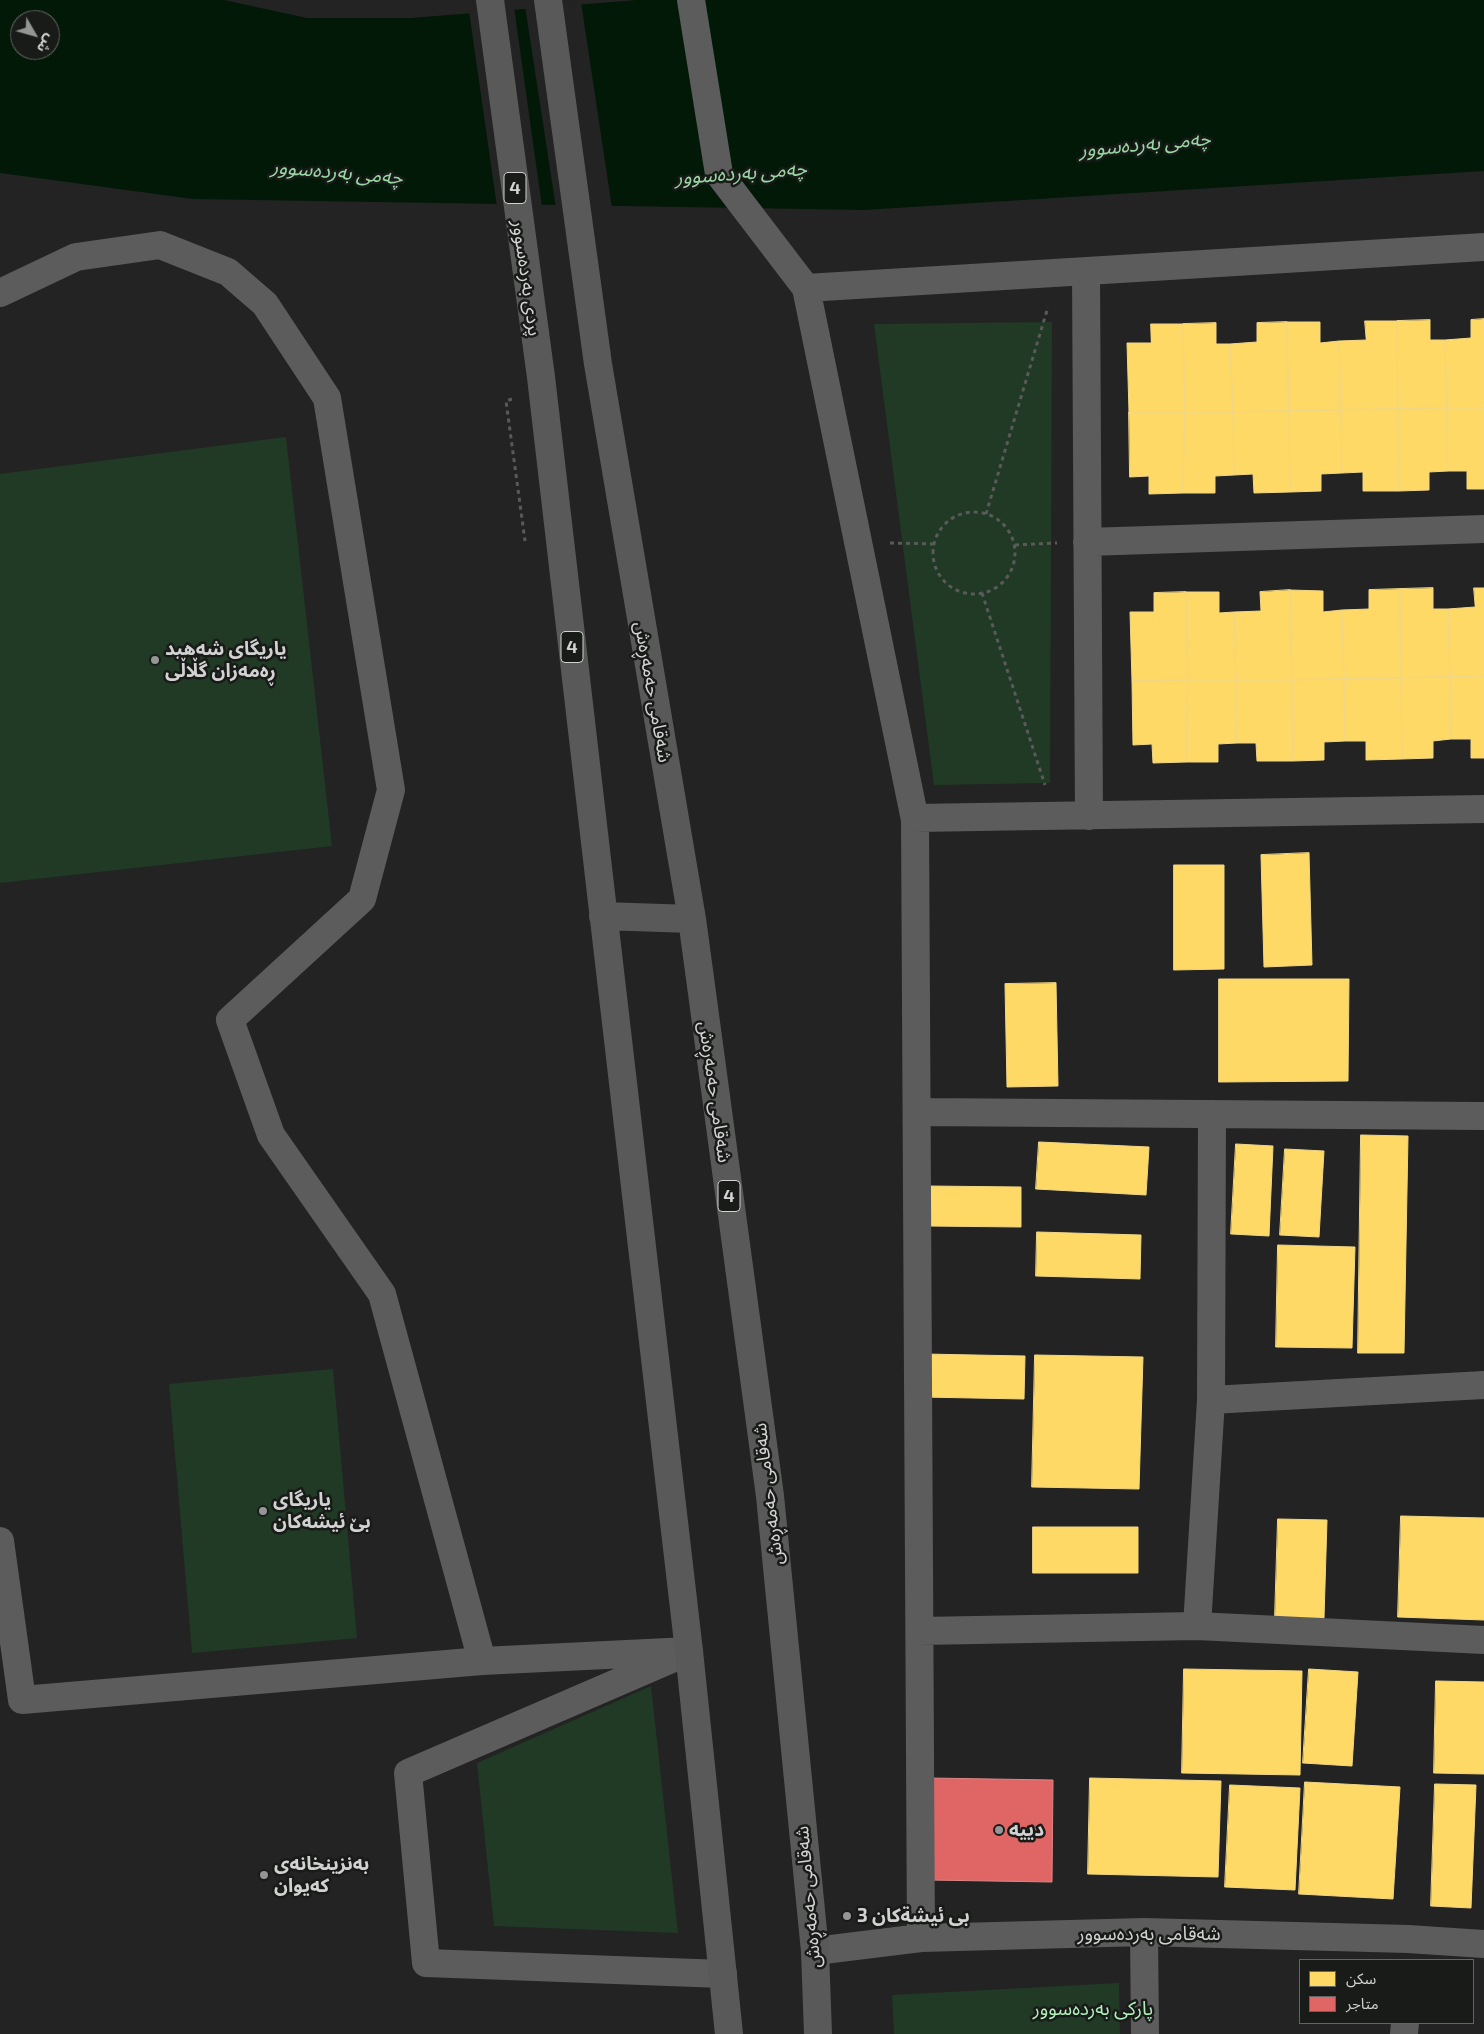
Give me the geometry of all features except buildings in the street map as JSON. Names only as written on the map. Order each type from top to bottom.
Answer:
[{"type":"highway","name":"پردی بەردەسوور","points":[[490,0],[541,377],[603,916]]},
{"type":"highway","name":"شەقامی حەمەڕەش","points":[[548,0],[598,364],[692,919],[770,1496],[815,1951],[818,2034]]},
{"type":"highway","points":[[603,916],[692,919]]},
{"type":"highway","name":"4","points":[[603,916],[689,1651],[729,2034]]},
{"type":"street","points":[[691,0],[719,174],[806,288],[915,818],[921,1938]]},
{"type":"street","points":[[0,293],[76,257],[160,245],[228,272],[265,304],[327,398],[391,790],[362,899],[230,1020],[271,1135],[382,1294],[482,1662]]},
{"type":"street","points":[[806,288],[1484,247]]},
{"type":"street","points":[[1086,272],[1089,816]]},
{"type":"street","points":[[1087,542],[1484,529]]},
{"type":"street","points":[[915,818],[1484,809]]},
{"type":"street","points":[[918,1112],[1484,1116]]},
{"type":"street","points":[[1197,1626],[1211,1400],[1212,1114]]},
{"type":"street","points":[[1211,1400],[1484,1385]]},
{"type":"street","points":[[0,1541],[22,1700],[482,1662],[689,1651]]},
{"type":"street","points":[[920,1631],[1197,1626],[1484,1640]]},
{"type":"street","points":[[689,1651],[408,1774],[426,1963],[723,1974]]},
{"type":"street","points":[[1144,1932],[1145,2034]]},
{"type":"street","name":"شەقامی بەردەسوور","points":[[815,1951],[921,1938],[1144,1932],[1408,1950],[1484,1944]]},
{"type":"path","points":[[986,514],[1058,273]]},
{"type":"path","points":[[978,512],[991,515],[1002,522],[1010,533],[1015,545],[1015,559],[1010,572],[1002,584],[990,592],[976,595],[962,593],[950,587],[940,577],[934,564],[935,544],[936,537],[943,526],[953,518],[966,513],[978,512]]},
{"type":"path","points":[[1015,545],[1087,542]]},
{"type":"path","points":[[857,543],[935,544]]},
{"type":"path","points":[[982,593],[1055,816]]},
{"type":"green space","points":[[1052,322],[1050,783],[934,785],[874,324]]},
{"type":"green space","name":"یاریگای شەهید ڕەمەزان گڵاڵی","points":[[286,437],[332,846],[0,883],[0,474]]},
{"type":"green space","name":"یاریگای بێ ئیشەکان","points":[[333,1369],[357,1638],[192,1653],[169,1384]]},
{"type":"green space","points":[[651,1686],[678,1933],[494,1926],[477,1763]]},
{"type":"green space","name":"پارکی بەردەسوور","points":[[1119,1983],[1120,2034],[894,2034],[892,1995]]},
{"type":"water","name":"چەمی بەردەسوور","points":[[0,0],[224,0],[307,18],[411,18],[637,0],[1484,0],[1484,171],[864,210],[193,199],[0,173]]},
{"type":"pier","points":[[581,2],[612,208],[556,208],[525,6]]},
{"type":"pier","points":[[514,7],[542,207],[497,207],[469,11]]},
{"type":"place","name":"یاریگای شەهید ڕەمەزان گڵاڵی","points":[[155,660]]},
{"type":"place","name":"یاریگای بێ ئیشەکان","points":[[263,1511]]},
{"type":"place","name":"دییە","points":[[999,1830]]},
{"type":"place","name":"بەنزینخانەی کەیوان","points":[[264,1875]]},
{"type":"place","name":"بى ئيشةكان 3","points":[[847,1916]]}]
